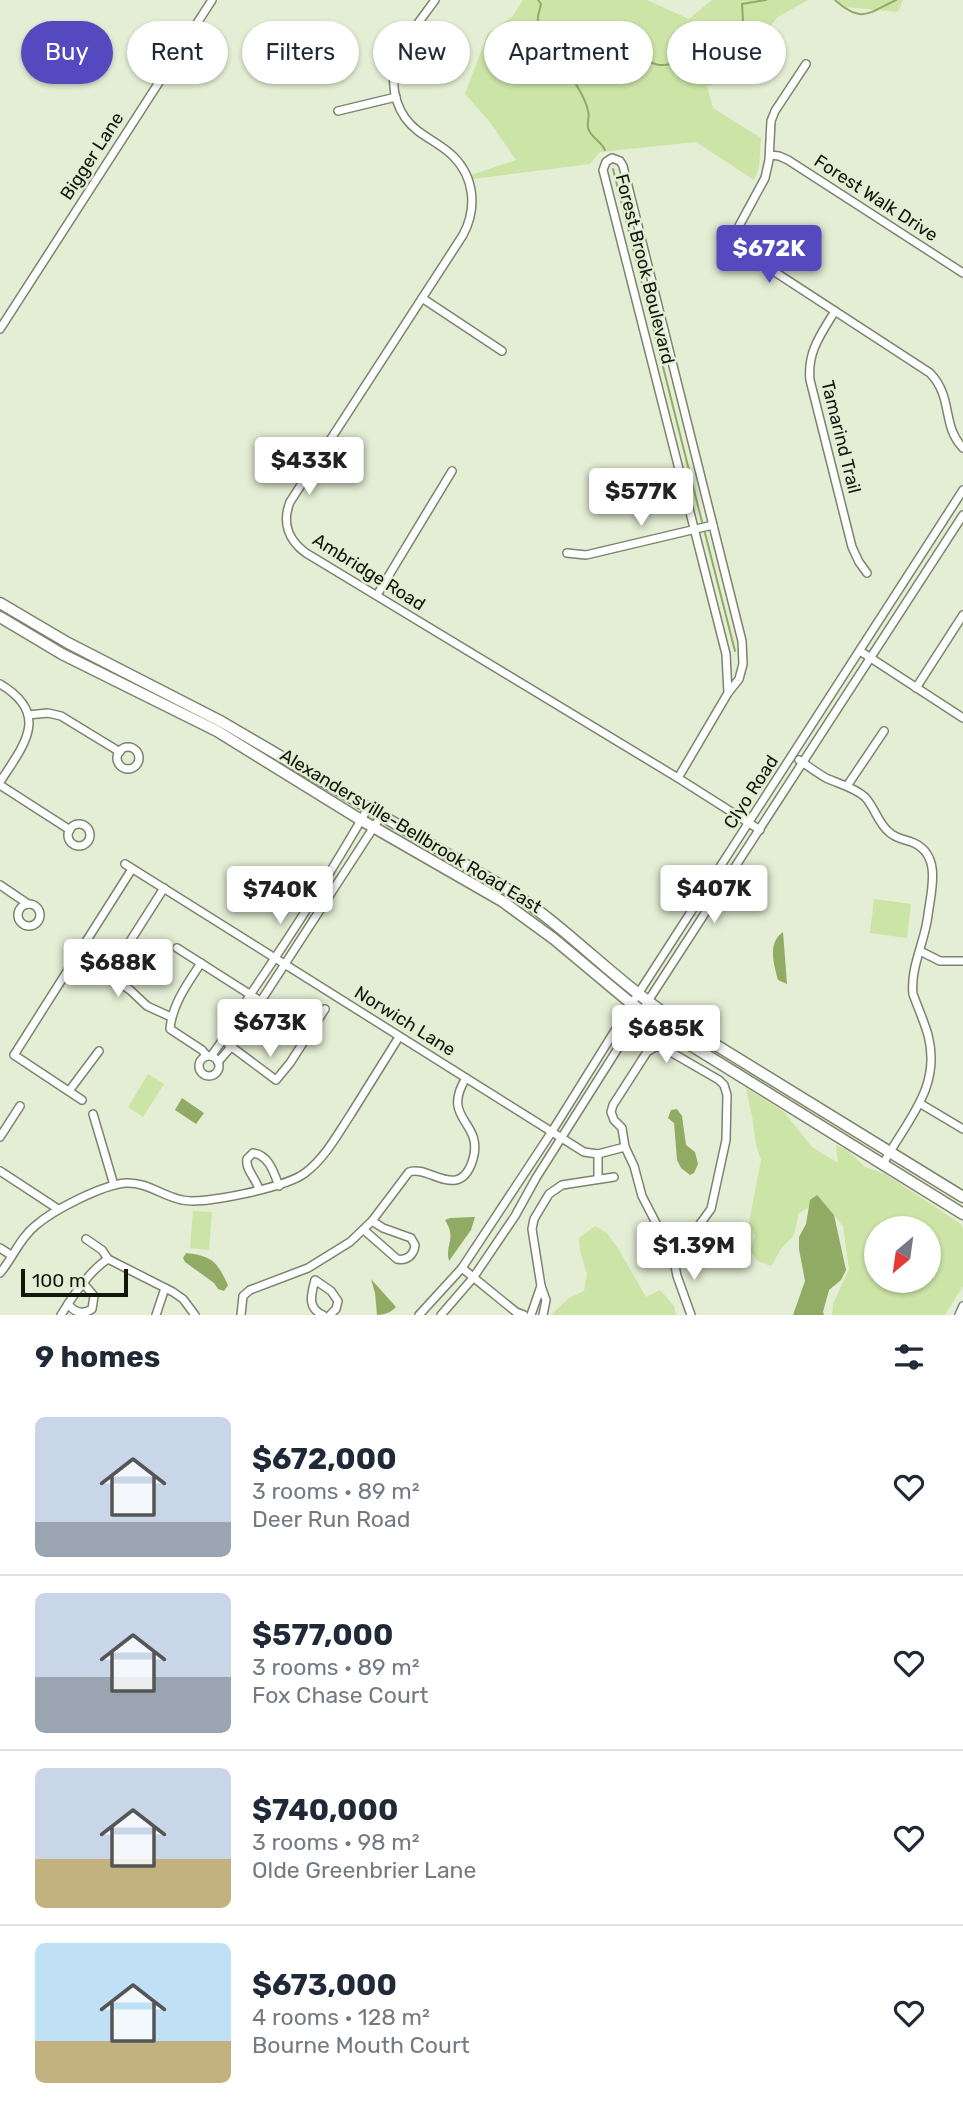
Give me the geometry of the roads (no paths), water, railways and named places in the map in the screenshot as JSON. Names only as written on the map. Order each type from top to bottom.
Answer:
[{"type":"main road","name":"Alexandersville-Bellbrook Road East","points":[[0,603],[133,675],[219,727],[361,820],[502,901],[554,939],[641,1011],[693,1048],[963,1214]]},
{"type":"main road","name":"Alexandersville-Bellbrook Road East","points":[[0,617],[62,654],[219,727],[368,808],[524,900],[638,994],[690,1030],[963,1197]]},
{"type":"main road","points":[[95,670],[101,660]]},
{"type":"main road","points":[[773,1097],[780,1085]]},
{"type":"street","name":"Bigger Lane","points":[[0,329],[212,0]]},
{"type":"street","points":[[338,111],[396,97],[394,75],[398,57],[435,0]]},
{"type":"street","points":[[806,64],[771,121],[770,155],[765,178],[739,226],[743,247],[755,259],[925,369],[938,381],[945,395],[950,426],[963,448]]},
{"type":"street","name":"Ambridge Road","points":[[396,97],[400,110],[416,130],[451,154],[461,166],[470,186],[472,208],[467,228],[290,502],[286,516],[288,530],[300,548],[760,830]]},
{"type":"street","name":"Forest Walk Drive","points":[[770,155],[788,159],[963,273]]},
{"type":"street","name":"Forest Brook Boulevard","points":[[678,778],[728,693],[735,686],[744,655],[623,166],[620,161],[612,158],[606,162],[603,170],[726,654],[728,693]]},
{"type":"street","points":[[422,298],[502,351]]},
{"type":"street","name":"Tamarind Trail","points":[[835,311],[812,349],[810,380],[852,547],[867,573]]},
{"type":"street","points":[[377,595],[452,471]]},
{"type":"street","name":"Clyo Road","points":[[419,1315],[462,1268],[963,490]]},
{"type":"street","name":"Clyo Road","points":[[441,1315],[473,1278],[515,1216],[641,1011],[963,515]]},
{"type":"street","points":[[567,553],[586,555],[713,525]]},
{"type":"street","points":[[916,688],[960,627],[963,615]]},
{"type":"street","points":[[860,651],[963,718]]},
{"type":"street","points":[[0,684],[20,698],[29,715],[30,728],[26,742],[0,784],[70,830]]},
{"type":"street","points":[[29,715],[48,713],[61,716],[120,752]]},
{"type":"street","points":[[847,786],[884,731]]},
{"type":"street","points":[[793,756],[817,773],[847,786],[865,798],[883,827],[890,833],[916,844],[930,857],[933,877],[926,929],[914,969],[912,987],[928,1035],[932,1060],[929,1083],[921,1104],[883,1164]]},
{"type":"street","points":[[368,808],[223,1040],[209,1056],[202,1059],[199,1065],[206,1075],[217,1071],[218,1062],[231,1047],[381,816]]},
{"type":"street","name":"Norwich Lane","points":[[77,955],[128,867],[551,1133],[584,1152],[598,1154]]},
{"type":"street","points":[[0,885],[28,904]]},
{"type":"street","points":[[129,943],[164,888]]},
{"type":"street","points":[[177,948],[309,1032]]},
{"type":"street","points":[[920,951],[940,961],[963,961]]},
{"type":"street","points":[[82,1100],[14,1055],[77,955],[130,990],[147,1006],[171,1017]]},
{"type":"street","points":[[201,963],[180,996],[171,1017],[171,1032],[218,1062]]},
{"type":"street","points":[[223,1040],[276,1080],[325,1009]]},
{"type":"street","points":[[0,1273],[33,1227],[58,1209],[114,1185],[143,1185],[177,1199],[193,1201],[259,1191],[304,1175],[323,1157],[399,1037]]},
{"type":"street","points":[[673,1256],[683,1247],[710,1209],[726,1140],[727,1095],[724,1085],[662,1046],[647,1052],[612,1105],[611,1112],[622,1128],[625,1147],[642,1196],[673,1256],[691,1315]]},
{"type":"street","points":[[69,1091],[99,1051]]},
{"type":"street","points":[[241,1315],[243,1296],[250,1290],[308,1268],[331,1255],[364,1230],[409,1172],[420,1170],[437,1178],[451,1180],[461,1175],[470,1165],[474,1151],[472,1136],[456,1101],[458,1090],[466,1078]]},
{"type":"street","points":[[921,1104],[963,1129]]},
{"type":"street","points":[[0,1136],[20,1106]]},
{"type":"street","points":[[93,1114],[114,1185]]},
{"type":"street","points":[[597,1179],[598,1154],[625,1147]]},
{"type":"street","points":[[259,1191],[256,1180],[246,1166],[247,1159],[253,1153],[260,1154],[269,1164],[279,1186]]},
{"type":"street","points":[[0,1171],[58,1209]]},
{"type":"street","points":[[543,1315],[546,1300],[541,1286],[532,1228],[534,1219],[549,1194],[562,1185],[614,1177]]},
{"type":"street","points":[[364,1230],[397,1259],[405,1259],[412,1254],[415,1245],[411,1238],[391,1232],[372,1221]]},
{"type":"street","points":[[86,1239],[102,1250],[108,1259],[183,1299],[195,1315]]},
{"type":"street","points":[[0,1248],[11,1255]]},
{"type":"street","points":[[61,1315],[94,1270],[108,1259]]},
{"type":"street","points":[[308,1268],[315,1280],[331,1291],[338,1301],[336,1309],[330,1315]]},
{"type":"street","points":[[462,1268],[516,1312],[524,1315]]},
{"type":"street","points":[[315,1280],[312,1305],[314,1310],[323,1315]]},
{"type":"street","points":[[68,1304],[73,1311],[83,1315],[92,1309],[94,1296],[84,1284]]},
{"type":"street","points":[[531,1315],[541,1286]]},
{"type":"street","points":[[156,1315],[165,1288]]},
{"type":"street","points":[[959,1315],[963,1306]]},
{"type":"waterway","points":[[538,0],[541,4],[538,17],[540,26],[570,74],[599,62],[609,61],[618,53],[634,55],[656,64],[670,64],[672,57],[676,57],[682,46],[692,44],[708,48],[736,29],[743,21],[742,4],[766,0]]},
{"type":"waterway","points":[[835,0],[859,14],[872,12],[896,0]]},
{"type":"waterway","points":[[576,84],[587,106],[589,131],[605,150]]},
{"type":"waterway","points":[[613,169],[650,315]]},
{"type":"waterway","points":[[652,323],[702,522]]},
{"type":"waterway","points":[[705,533],[735,651]]}]
